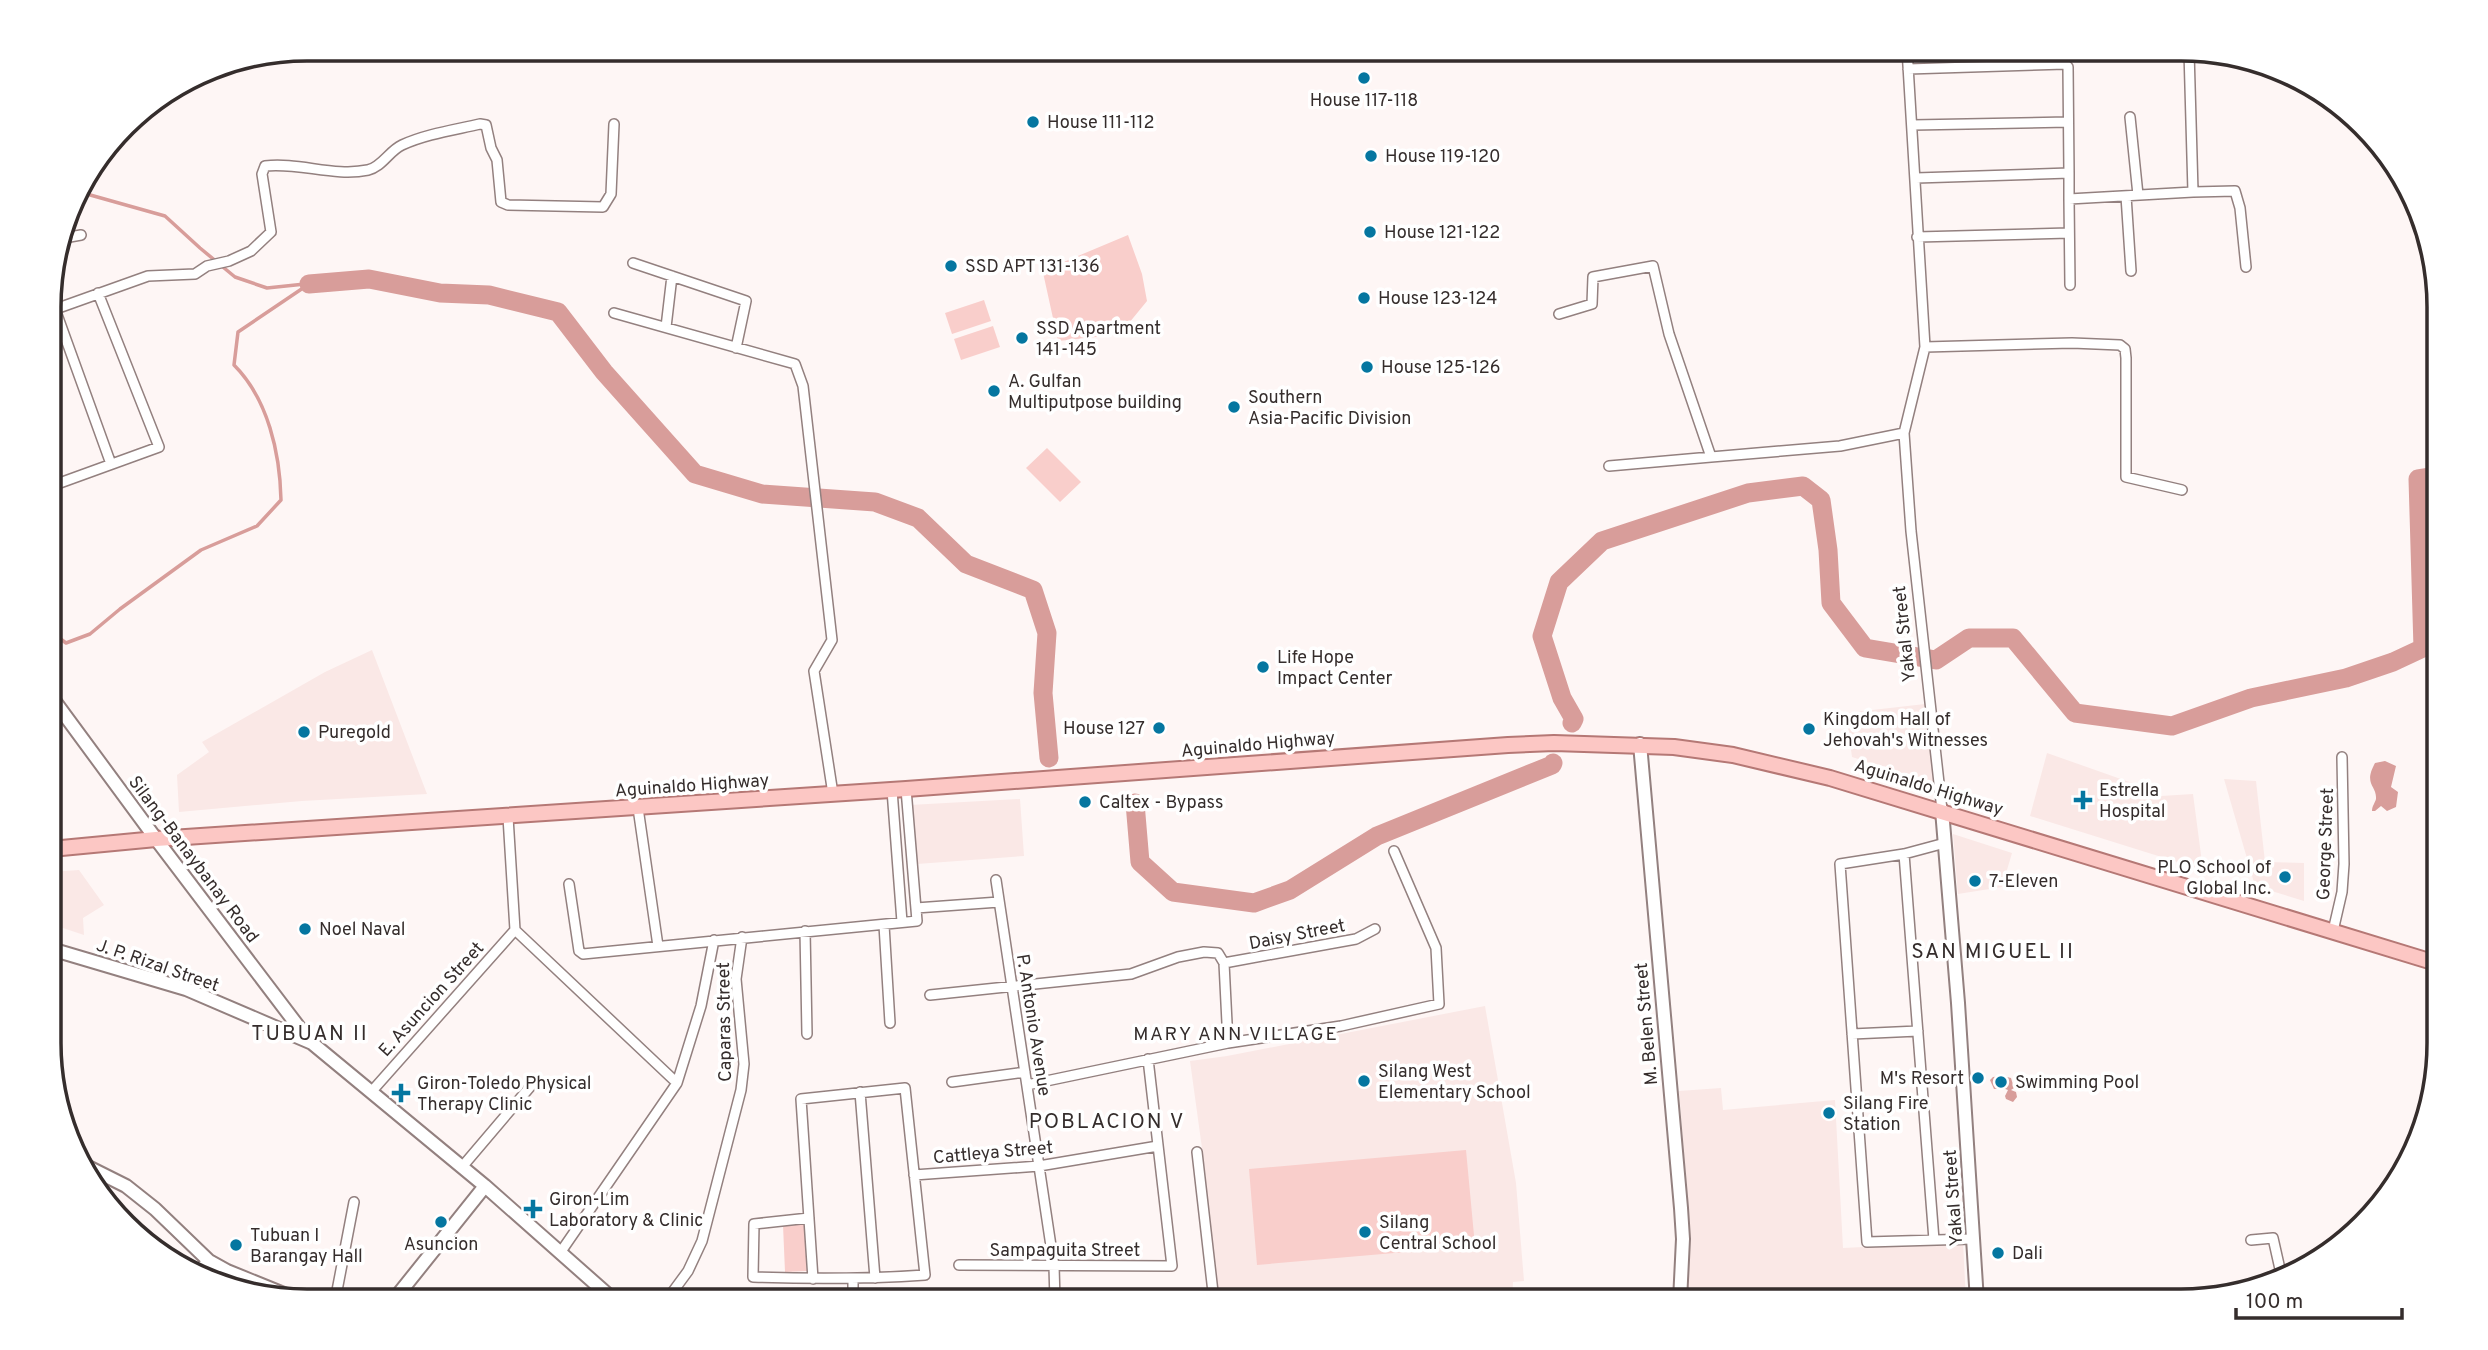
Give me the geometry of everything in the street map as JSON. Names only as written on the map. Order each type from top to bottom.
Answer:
[{"type":"main road","name":"Aguinaldo Highway","points":[[61,848],[156,839],[833,794],[1463,746],[1640,744],[1706,751],[1786,766],[1942,810],[2427,960]]},
{"type":"street","name":"Yakal Street","points":[[1908,61],[1925,347],[1904,433],[1911,531],[1945,843],[1976,1288]]},
{"type":"street","points":[[2189,62],[2193,192]]},
{"type":"street","points":[[1908,69],[2065,64],[2068,67],[2070,285]]},
{"type":"street","points":[[2130,117],[2138,195]]},
{"type":"street","points":[[1913,125],[2068,122]]},
{"type":"street","points":[[62,306],[148,276],[185,276],[251,251],[270,234],[262,174],[265,166],[331,171],[368,170],[376,167],[398,146],[415,139],[480,124],[486,125],[491,148],[496,155],[501,202],[508,205],[603,207],[611,194],[614,124]]},
{"type":"street","points":[[1916,178],[2069,173]]},
{"type":"street","points":[[2069,200],[2235,191],[2240,208],[2246,267]]},
{"type":"street","points":[[2126,196],[2131,271]]},
{"type":"street","points":[[1917,237],[2069,233]]},
{"type":"street","points":[[72,237],[81,235]]},
{"type":"street","points":[[633,263],[746,301],[736,348]]},
{"type":"street","points":[[1559,314],[1592,304],[1593,277],[1653,266],[1669,334],[1711,457]]},
{"type":"street","points":[[666,327],[672,276]]},
{"type":"street","points":[[62,482],[159,447],[99,293]]},
{"type":"street","points":[[614,313],[795,364],[803,386],[832,640],[814,671],[833,794]]},
{"type":"street","points":[[62,336],[111,464]]},
{"type":"street","points":[[1925,347],[2071,343],[2120,345],[2126,358],[2126,477],[2182,490]]},
{"type":"street","points":[[1609,466],[1840,446],[1904,433]]},
{"type":"street","name":"Silang-Banaybanay Road","points":[[61,711],[312,1043]]},
{"type":"street","name":"M. Belen Street","points":[[1640,744],[1681,1208],[1683,1240],[1681,1288]]},
{"type":"street","name":"George Street","points":[[2333,931],[2342,892],[2344,864],[2342,757]]},
{"type":"street","points":[[569,884],[579,951],[583,954],[917,921],[899,789]]},
{"type":"street","points":[[899,789],[902,922]]},
{"type":"street","points":[[638,808],[658,946]]},
{"type":"street","points":[[508,817],[515,930],[677,1083]]},
{"type":"street","points":[[1945,843],[1904,854],[1840,864],[1867,1242],[1972,1239]]},
{"type":"street","points":[[1027,1085],[1228,1043],[1341,1026],[1439,1004],[1436,948],[1394,851]]},
{"type":"street","points":[[1904,854],[1934,1240]]},
{"type":"street","name":"P. Antonio Avenue","points":[[996,880],[1054,1266],[1055,1289]]},
{"type":"street","points":[[916,908],[999,902]]},
{"type":"street","points":[[884,925],[890,1023]]},
{"type":"street","name":"Daisy Street","points":[[930,995],[1131,974],[1178,957],[1204,952],[1218,953],[1224,963],[1356,939],[1374,929]]},
{"type":"street","name":"E. Asuncion Street","points":[[372,1091],[515,930]]},
{"type":"street","points":[[805,932],[807,1034]]},
{"type":"street","name":"Caparas Street","points":[[675,1289],[688,1271],[702,1241],[741,1090],[744,1063],[736,979],[742,937]]},
{"type":"street","points":[[560,1253],[677,1083],[701,1006],[714,940]]},
{"type":"street","name":"J. P. Rizal Street","points":[[61,952],[186,989],[312,1043],[485,1186],[600,1289]]},
{"type":"street","points":[[1224,963],[1228,1043]]},
{"type":"street","points":[[1852,1034],[1918,1031]]},
{"type":"street","points":[[1148,1059],[1158,1146]]},
{"type":"street","points":[[952,1082],[1025,1072]]},
{"type":"street","points":[[462,1167],[535,1081]]},
{"type":"street","points":[[809,1218],[754,1224],[753,1277],[813,1279],[853,1279],[925,1275],[905,1088],[801,1099],[809,1218],[813,1279]]},
{"type":"street","points":[[860,1093],[876,1278]]},
{"type":"street","name":"Cattleya Street","points":[[914,1175],[1039,1166],[1158,1146]]},
{"type":"street","name":"Sampaguita Street","points":[[959,1265],[1172,1266],[1158,1146]]},
{"type":"street","points":[[1197,1152],[1213,1289]]},
{"type":"street","points":[[98,1172],[126,1186],[155,1209],[209,1261],[261,1284]]},
{"type":"street","points":[[403,1289],[485,1186]]},
{"type":"street","points":[[337,1289],[354,1202]]},
{"type":"street","points":[[2251,1240],[2273,1238],[2280,1268]]},
{"type":"street","points":[[204,1266],[209,1261]]},
{"type":"street","points":[[853,1279],[853,1289]]},
{"type":"shaded area","points":[[1128,235],[1142,274],[1147,301],[1129,323],[1105,336],[1058,341],[1042,268]]},
{"type":"shaded area","points":[[984,300],[991,321],[952,334],[945,313]]},
{"type":"shaded area","points":[[993,326],[1000,347],[961,360],[954,339]]},
{"type":"shaded area","points":[[1047,448],[1081,482],[1060,502],[1026,468]]},
{"type":"shaded area","points":[[372,650],[427,794],[179,812],[177,775],[209,752],[202,742],[325,672]]},
{"type":"shaded area","points":[[1925,704],[1934,783],[1852,757],[1846,713]]},
{"type":"shaded area","points":[[2047,753],[2161,796],[2193,794],[2203,870],[2030,816]]},
{"type":"shaded area","points":[[2385,761],[2396,766],[2391,787],[2398,792],[2396,807],[2387,811],[2381,806],[2372,811],[2376,794],[2370,776],[2375,763]]},
{"type":"shaded area","points":[[2224,779],[2256,781],[2265,862],[2304,863],[2304,901],[2255,886]]},
{"type":"shaded area","points":[[1020,799],[1024,856],[917,864],[910,805]]},
{"type":"shaded area","points":[[1953,834],[2012,853],[2002,887],[1958,894]]},
{"type":"shaded area","points":[[79,870],[104,905],[83,918],[84,935],[61,927],[61,871]]},
{"type":"shaded area","name":"Silang Central School","points":[[1485,1006],[1516,1183],[1524,1281],[1513,1282],[1513,1288],[1215,1289],[1205,1170],[1190,1061]]},
{"type":"shaded area","name":"Swimming Pool","points":[[2003,1076],[2011,1078],[2014,1088],[2011,1090],[2016,1092],[2017,1097],[2013,1102],[2006,1099],[2008,1090],[1994,1089],[1990,1080]]},
{"type":"shaded area","points":[[1721,1088],[1723,1110],[1835,1100],[1843,1248],[1963,1242],[1965,1288],[1688,1288],[1690,1229],[1679,1091]]},
{"type":"shaded area","points":[[1466,1150],[1475,1246],[1257,1265],[1249,1169]]},
{"type":"shaded area","points":[[804,1224],[807,1271],[785,1272],[783,1225]]},
{"type":"waterway","points":[[89,195],[165,216],[235,277],[267,288],[305,284]]},
{"type":"waterway","points":[[309,284],[369,279],[440,293],[489,295],[558,312],[604,372],[695,474],[762,494],[875,502],[918,518],[966,564],[1033,590],[1047,633],[1043,693],[1049,758]]},
{"type":"waterway","points":[[62,640],[66,643],[90,634],[201,550],[257,526],[281,500],[275,446],[264,410],[256,394],[234,365],[238,332],[309,284]]},
{"type":"waterway","points":[[1572,723],[1574,719],[1562,698],[1542,636],[1559,582],[1602,541],[1748,493],[1803,486],[1821,500],[1828,550],[1831,603],[1865,648],[1936,660],[1969,638],[2013,638],[2075,713],[2172,726],[2251,698],[2346,678],[2393,662],[2423,648],[2418,479],[2427,478]]},
{"type":"waterway","points":[[1135,803],[1140,862],[1173,892],[1254,903],[1290,890],[1377,836],[1553,763]]},
{"type":"place","name":"House 117-118","points":[[1364,78]]},
{"type":"place","name":"House 111-112","points":[[1033,122]]},
{"type":"place","name":"House 119-120","points":[[1371,156]]},
{"type":"place","name":"House 121-122","points":[[1370,232]]},
{"type":"place","name":"SSD APT 131-136","points":[[951,266]]},
{"type":"place","name":"House 123-124","points":[[1364,298]]},
{"type":"place","name":"SSD Apartment 141-145","points":[[1022,338]]},
{"type":"place","name":"House 125-126","points":[[1367,367]]},
{"type":"place","name":"A. Gulfan Multiputpose building","points":[[994,391]]},
{"type":"place","name":"Southern Asia-Pacific Division","points":[[1234,407]]},
{"type":"place","name":"Life Hope Impact Center","points":[[1263,667]]},
{"type":"place","name":"House 127","points":[[1159,728]]},
{"type":"place","name":"Kingdom Hall of Jehovah's Witnesses","points":[[1809,729]]},
{"type":"place","name":"Puregold","points":[[304,732]]},
{"type":"place","name":"Estrella Hospital","points":[[2083,800]]},
{"type":"place","name":"Caltex - Bypass","points":[[1085,802]]},
{"type":"place","name":"PLO School of Global Inc.","points":[[2285,877]]},
{"type":"place","name":"7-Eleven","points":[[1975,881]]},
{"type":"place","name":"Noel Naval","points":[[305,929]]},
{"type":"place","name":"M's Resort","points":[[1978,1078]]},
{"type":"place","name":"Silang West Elementary School","points":[[1364,1081]]},
{"type":"place","name":"Swimming Pool","points":[[2001,1082]]},
{"type":"place","name":"Giron-Toledo Physical Therapy Clinic","points":[[401,1093]]},
{"type":"place","name":"Silang Fire Station","points":[[1829,1113]]},
{"type":"place","name":"Giron-Lim Laboratory & Clinic","points":[[533,1209]]},
{"type":"place","name":"Asuncion","points":[[441,1222]]},
{"type":"place","name":"Silang Central School","points":[[1365,1232]]},
{"type":"place","name":"Tubuan I Barangay Hall","points":[[236,1245]]},
{"type":"place","name":"Dali","points":[[1998,1253]]},
{"type":"district","name":"SAN MIGUEL II","points":[[1993,951]]},
{"type":"district","name":"TUBUAN II","points":[[310,1033]]},
{"type":"district","name":"MARY ANN VILLAGE","points":[[1236,1033]]},
{"type":"district","name":"POBLACION V","points":[[1107,1121]]}]
